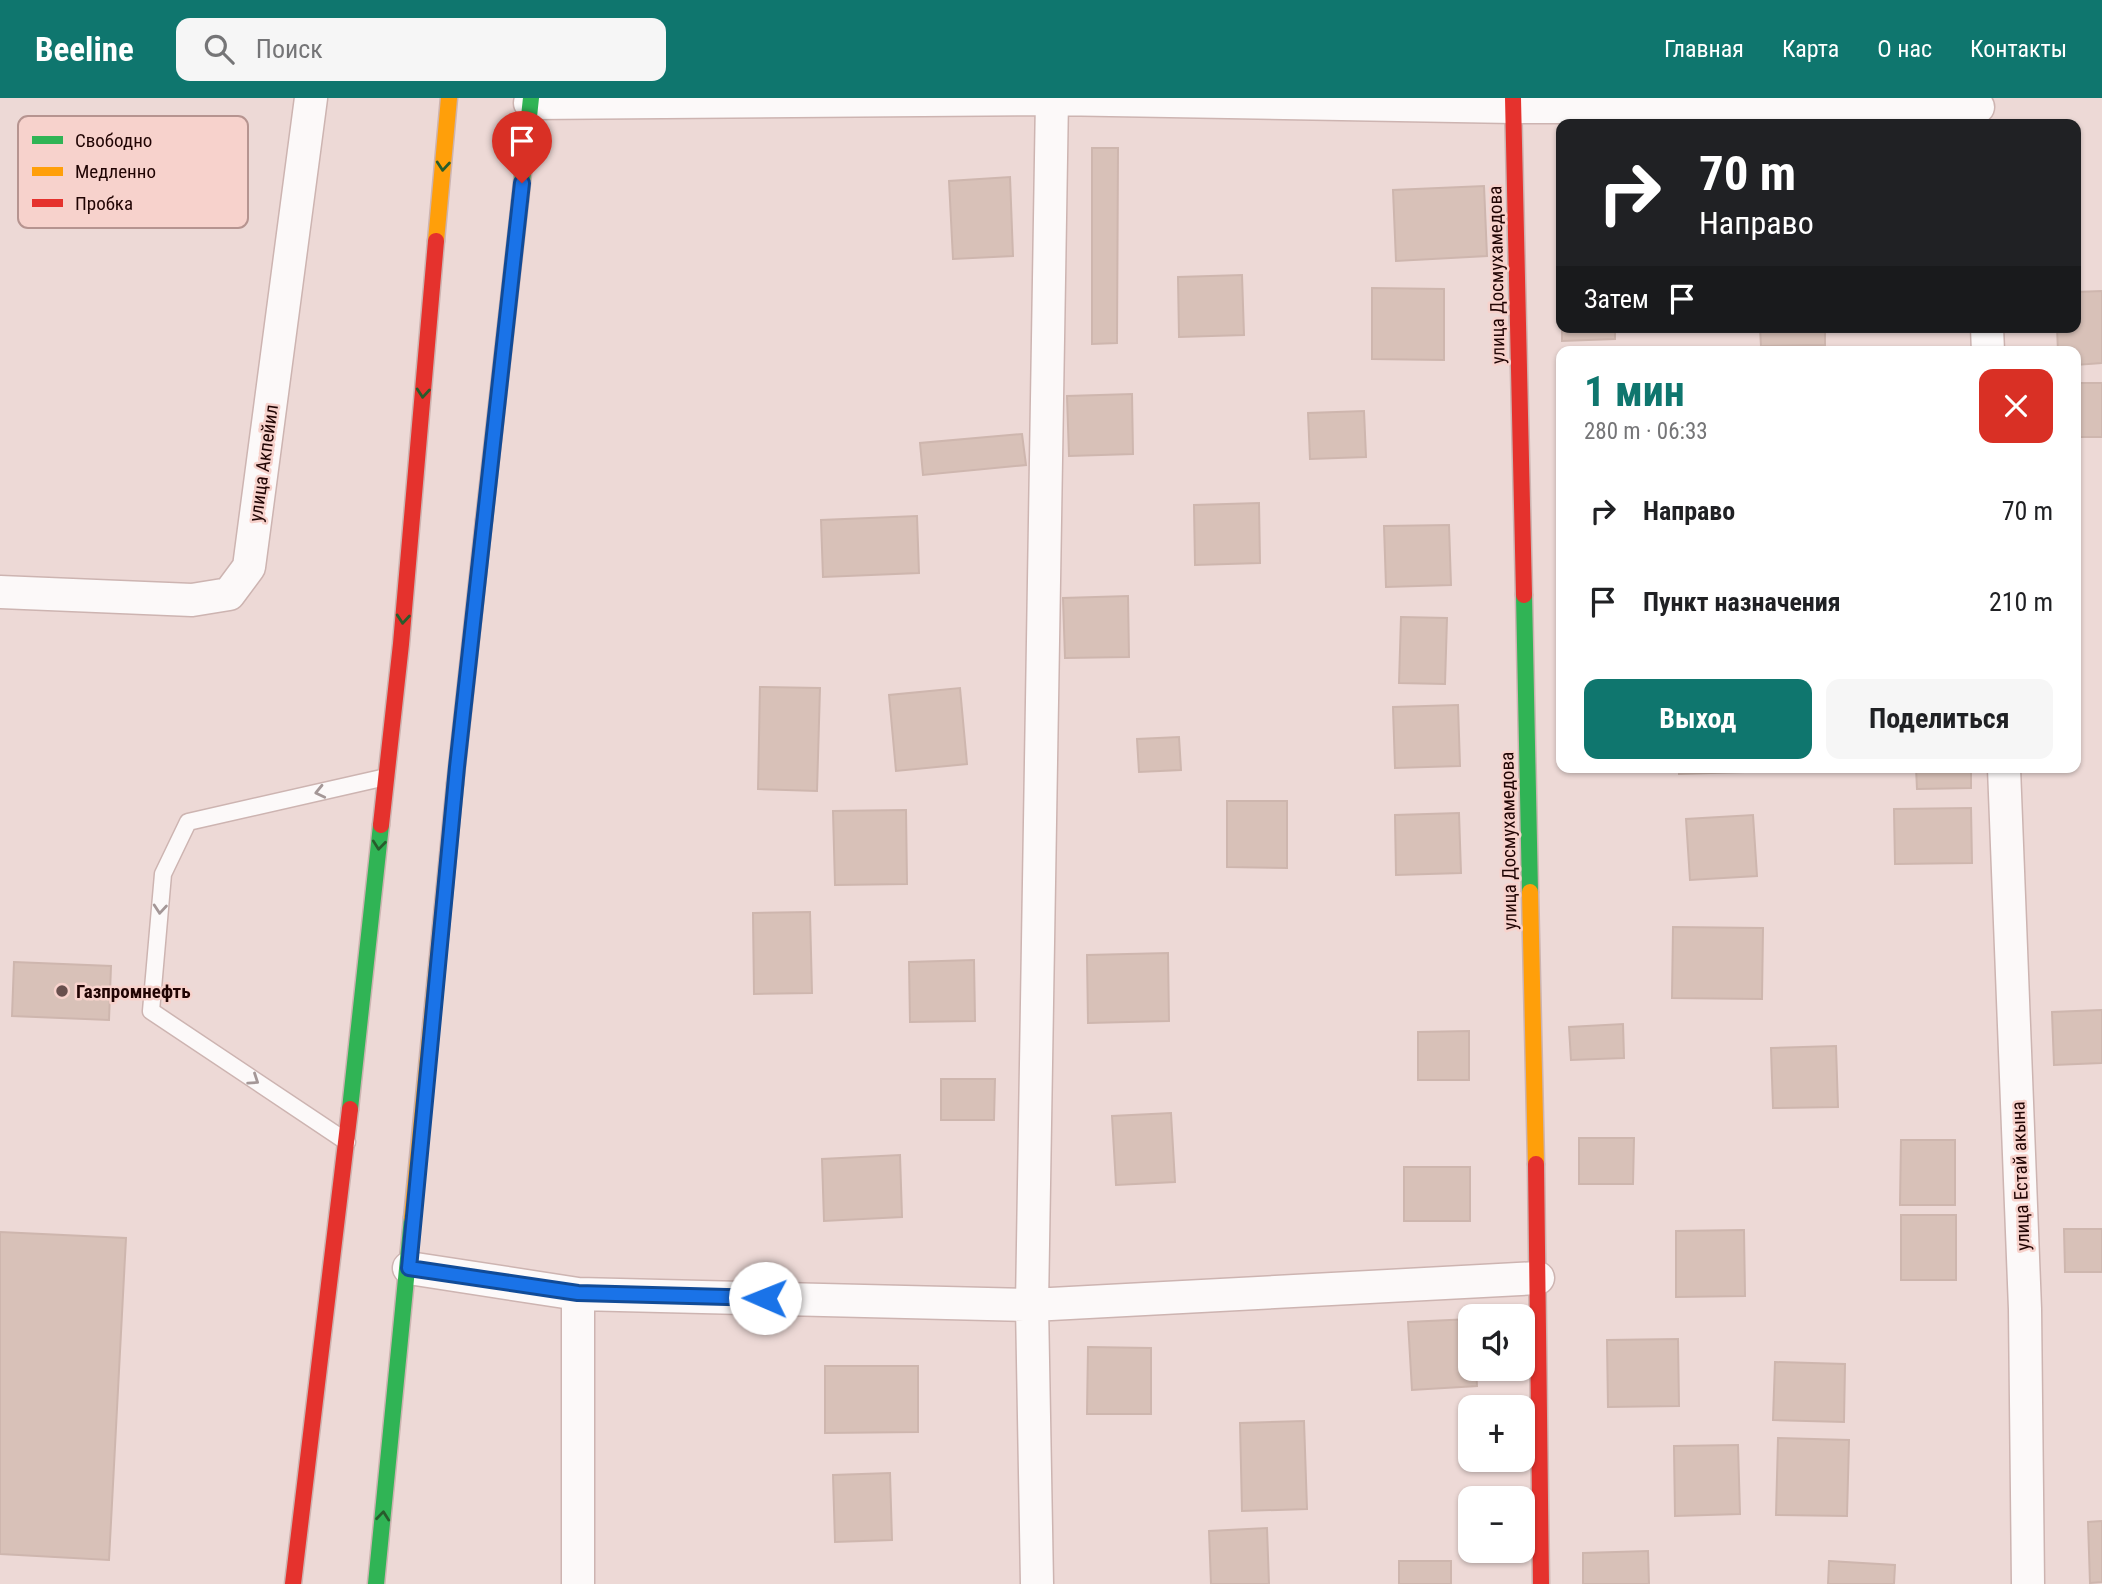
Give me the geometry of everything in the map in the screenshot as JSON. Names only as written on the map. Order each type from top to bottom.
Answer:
[{"type":"main road","points":[[293,1584],[347,1143],[386,777],[449,98]]},
{"type":"main road","points":[[376,1584],[457,767],[531,101]]},
{"type":"main road","name":"улица Досмухамедова","points":[[1513,103],[1538,1278],[1541,1584]]},
{"type":"street","name":"улица Акпейил","points":[[0,592],[192,600],[229,594],[249,567],[311,98]]},
{"type":"street","points":[[531,101],[1052,98],[1978,110]]},
{"type":"street","points":[[1037,1584],[1032,1305],[1052,98]]},
{"type":"street","name":"улица Естай акына","points":[[2004,773],[2025,1309],[2028,1584]]},
{"type":"street","points":[[409,1268],[578,1293],[1032,1305],[1538,1278]]},
{"type":"street","points":[[578,1293],[578,1584]]},
{"type":"lane","points":[[347,1143],[151,1011],[163,874],[188,822],[386,777]]},
{"type":"building","points":[[1092,148],[1118,148],[1117,343],[1092,344]]},
{"type":"building","points":[[1010,177],[1013,256],[953,259],[949,181]]},
{"type":"building","points":[[1484,186],[1487,256],[1396,261],[1393,190]]},
{"type":"building","points":[[1242,275],[1244,335],[1179,337],[1178,277]]},
{"type":"building","points":[[1372,288],[1444,289],[1444,360],[1372,359]]},
{"type":"building","points":[[2102,291],[2102,363],[2081,365],[2081,346],[2058,346],[2057,333],[2081,333],[2081,292]]},
{"type":"building","points":[[1562,333],[1615,333],[1615,339],[1562,341]]},
{"type":"building","points":[[1760,333],[1825,333],[1825,345],[1761,346]]},
{"type":"building","points":[[2081,383],[2102,383],[2102,437],[2081,437]]},
{"type":"building","points":[[1132,394],[1133,454],[1069,456],[1067,396]]},
{"type":"building","points":[[1364,411],[1366,457],[1310,459],[1308,413]]},
{"type":"building","points":[[1022,434],[1026,465],[923,475],[920,443]]},
{"type":"building","points":[[1259,503],[1260,563],[1195,565],[1194,505]]},
{"type":"building","points":[[917,516],[919,573],[823,577],[821,520]]},
{"type":"building","points":[[1449,525],[1451,585],[1386,587],[1384,526]]},
{"type":"building","points":[[1128,596],[1129,657],[1065,658],[1063,598]]},
{"type":"building","points":[[1401,617],[1447,618],[1445,684],[1399,683]]},
{"type":"building","points":[[760,687],[820,688],[817,791],[758,789]]},
{"type":"building","points":[[960,688],[967,764],[896,771],[889,695]]},
{"type":"building","points":[[1458,705],[1460,766],[1395,768],[1393,707]]},
{"type":"building","points":[[1179,737],[1181,770],[1139,772],[1137,739]]},
{"type":"building","points":[[1916,773],[1971,773],[1971,788],[1917,789]]},
{"type":"building","points":[[1227,801],[1287,801],[1287,868],[1227,867]]},
{"type":"building","points":[[1971,808],[1972,863],[1895,864],[1894,809]]},
{"type":"building","points":[[906,810],[907,884],[835,885],[833,811]]},
{"type":"building","points":[[1459,813],[1461,873],[1396,875],[1395,815]]},
{"type":"building","points":[[1753,815],[1757,876],[1690,880],[1686,819]]},
{"type":"building","points":[[810,912],[812,993],[754,994],[753,913]]},
{"type":"building","points":[[1673,927],[1763,928],[1762,999],[1672,998]]},
{"type":"building","points":[[1168,953],[1169,1021],[1088,1023],[1087,955]]},
{"type":"building","points":[[974,960],[975,1021],[910,1022],[909,962]]},
{"type":"building","name":"Газпромнефть","points":[[14,962],[111,966],[109,1020],[12,1016]]},
{"type":"building","points":[[2102,1010],[2102,1063],[2054,1065],[2052,1012]]},
{"type":"building","points":[[1623,1024],[1624,1058],[1571,1060],[1569,1027]]},
{"type":"building","points":[[1469,1031],[1469,1080],[1418,1080],[1418,1032]]},
{"type":"building","points":[[1836,1046],[1838,1107],[1773,1108],[1771,1048]]},
{"type":"building","points":[[941,1079],[995,1079],[994,1120],[941,1120]]},
{"type":"building","points":[[1171,1113],[1175,1182],[1116,1185],[1112,1116]]},
{"type":"building","points":[[1579,1138],[1634,1138],[1633,1184],[1579,1184]]},
{"type":"building","points":[[1901,1140],[1955,1140],[1955,1205],[1900,1205]]},
{"type":"building","points":[[900,1155],[902,1217],[824,1221],[822,1159]]},
{"type":"building","points":[[1404,1167],[1470,1167],[1470,1221],[1404,1221]]},
{"type":"building","points":[[1901,1215],[1956,1215],[1956,1280],[1901,1280]]},
{"type":"building","points":[[2064,1229],[2102,1229],[2102,1272],[2065,1272]]},
{"type":"building","points":[[1744,1230],[1745,1296],[1676,1297],[1676,1231]]},
{"type":"building","points":[[0,1232],[126,1238],[109,1560],[0,1554]]},
{"type":"building","points":[[1458,1320],[1458,1381],[1477,1381],[1477,1386],[1412,1390],[1408,1322]]},
{"type":"building","points":[[1678,1339],[1679,1406],[1608,1407],[1607,1340]]},
{"type":"building","points":[[1088,1347],[1151,1348],[1151,1414],[1087,1414]]},
{"type":"building","points":[[1775,1362],[1845,1364],[1844,1422],[1773,1420]]},
{"type":"building","points":[[825,1366],[918,1366],[918,1432],[825,1433]]},
{"type":"building","points":[[1304,1421],[1307,1509],[1242,1511],[1240,1423]]},
{"type":"building","points":[[1778,1438],[1849,1440],[1847,1516],[1776,1515]]},
{"type":"building","points":[[1738,1445],[1740,1514],[1675,1516],[1674,1446]]},
{"type":"building","points":[[890,1473],[892,1540],[835,1542],[833,1475]]},
{"type":"building","points":[[2102,1521],[2102,1582],[2090,1583],[2088,1522]]},
{"type":"building","points":[[1267,1528],[1269,1584],[1211,1584],[1209,1531]]},
{"type":"building","points":[[1648,1551],[1649,1584],[1583,1584],[1583,1553]]},
{"type":"building","points":[[1399,1561],[1451,1561],[1451,1584],[1399,1584]]},
{"type":"building","points":[[1829,1561],[1895,1565],[1894,1584],[1828,1584]]},
{"type":"traffic: fast","points":[[520,201],[531,98]]},
{"type":"traffic: fast","points":[[1524,595],[1530,892]]},
{"type":"traffic: fast","points":[[350,1109],[381,825]]},
{"type":"traffic: fast","points":[[376,1584],[412,1218]]},
{"type":"traffic: slow","points":[[436,241],[449,98]]},
{"type":"traffic: slow","points":[[484,520],[520,201]]},
{"type":"traffic: slow","points":[[412,1218],[455,784]]},
{"type":"traffic: slow","points":[[1530,892],[1536,1164]]},
{"type":"traffic: jam","points":[[1513,98],[1524,595]]},
{"type":"traffic: jam","points":[[381,825],[401,644],[436,241]]},
{"type":"traffic: jam","points":[[455,784],[484,520]]},
{"type":"traffic: jam","points":[[293,1584],[350,1109]]},
{"type":"traffic: jam","points":[[1536,1164],[1541,1584]]},
{"type":"place","name":"Газпромнефть","points":[[62,991]]},
{"type":"route","points":[[522,183],[457,767],[417,1157],[409,1268],[578,1293],[765,1298]]}]
